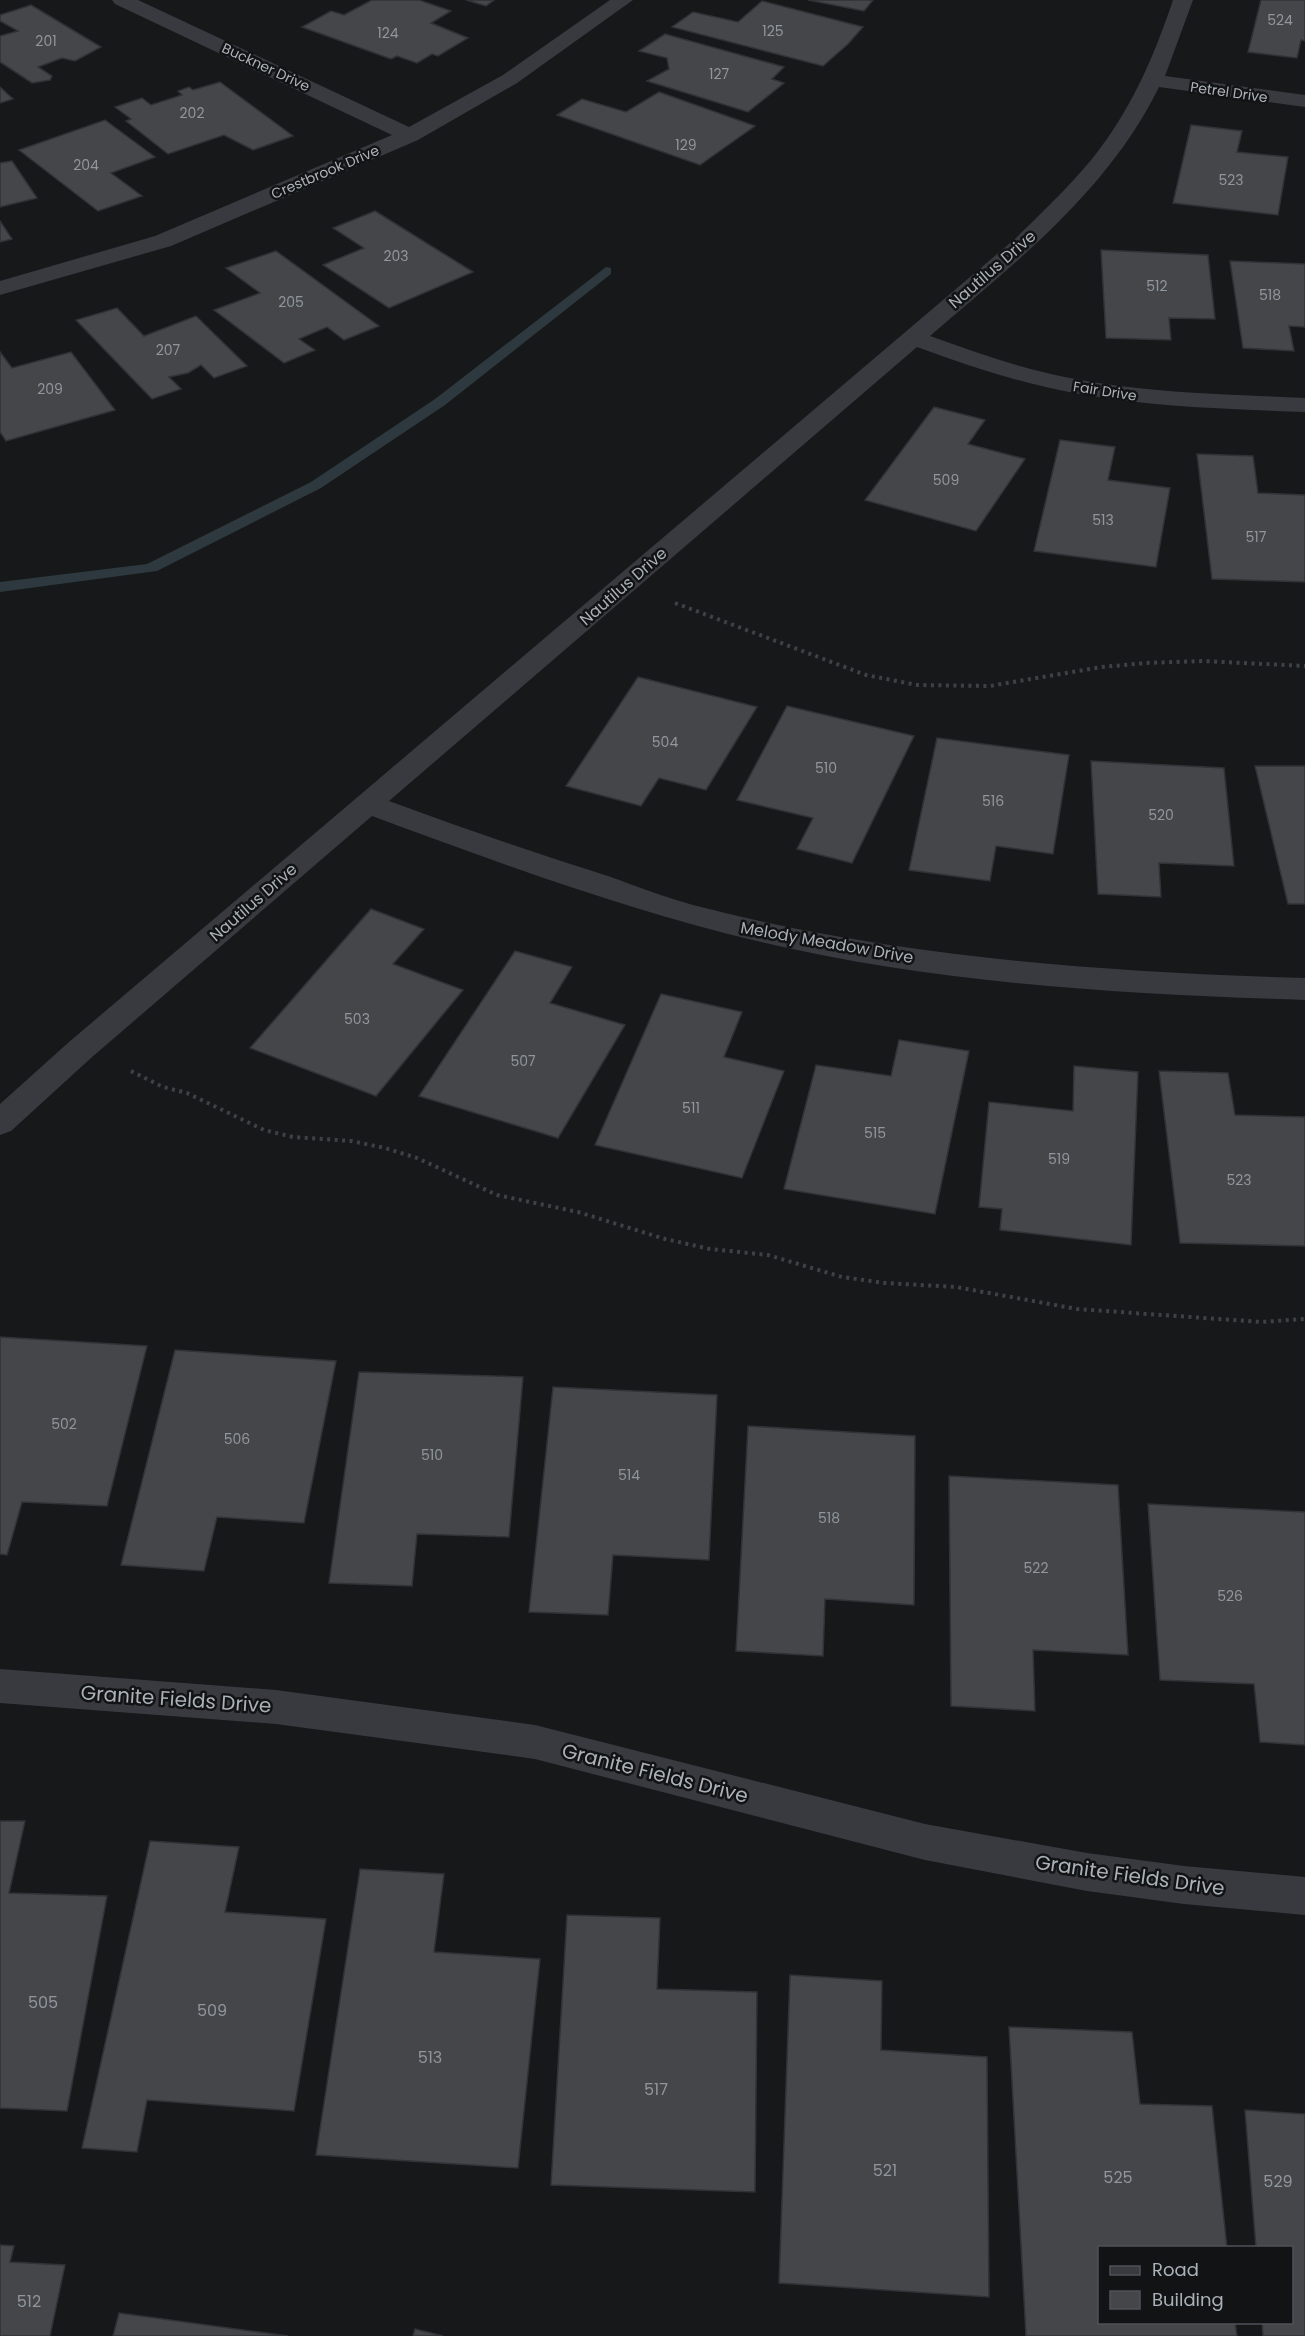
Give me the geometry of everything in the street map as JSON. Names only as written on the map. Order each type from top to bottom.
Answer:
[{"type":"street","name":"Buckner Drive","points":[[122,0],[410,135]]},
{"type":"street","name":"Crestbrook Drive","points":[[0,288],[164,241],[410,135],[510,79],[623,0]]},
{"type":"street","name":"Nautilus Drive","points":[[0,1123],[80,1050],[1024,243],[1109,153],[1153,80],[1183,0]]},
{"type":"street","name":"Petrel Drive","points":[[1153,80],[1224,92],[1305,101]]},
{"type":"street","name":"Fair Drive","points":[[913,338],[988,365],[1073,386],[1163,399],[1305,405]]},
{"type":"street","name":"Melody Meadow Drive","points":[[368,804],[520,859],[686,913],[777,935],[942,962],[1074,976],[1154,983],[1305,989]]},
{"type":"street","name":"Granite Fields Drive","points":[[0,1686],[276,1707],[535,1742],[925,1842],[1087,1872],[1184,1885],[1305,1896]]},
{"type":"path","points":[[669,600],[866,675],[917,685],[990,686],[1102,667],[1146,663],[1203,661],[1305,666]]},
{"type":"path","points":[[130,1071],[163,1087],[187,1093],[264,1130],[293,1137],[351,1141],[385,1148],[417,1158],[471,1186],[497,1195],[578,1212],[710,1249],[768,1255],[842,1277],[885,1283],[956,1287],[1077,1309],[1153,1312],[1261,1322],[1305,1319]]},
{"type":"building","points":[[372,0],[419,0],[451,11],[431,23],[468,38],[438,56],[432,54],[417,63],[397,56],[391,59],[302,27],[331,11],[344,15]]},
{"type":"building","points":[[466,0],[494,0],[486,6]]},
{"type":"building","points":[[808,0],[873,0],[864,11]]},
{"type":"building","points":[[1261,0],[1305,0],[1305,41],[1301,40],[1297,58],[1248,52]]},
{"type":"building","points":[[762,1],[863,27],[823,66],[672,27],[693,12],[738,22]]},
{"type":"building","points":[[31,5],[101,47],[75,61],[62,58],[38,67],[52,76],[50,80],[32,83],[0,62],[0,36],[18,31],[0,21],[0,15]]},
{"type":"building","points":[[665,34],[784,67],[772,79],[784,83],[748,112],[647,81],[669,69],[667,58],[639,51]]},
{"type":"building","points":[[220,82],[293,136],[253,150],[224,135],[168,154],[126,121],[131,119],[115,107],[142,98],[151,105],[182,95],[178,91],[189,87],[193,90]]},
{"type":"building","points":[[0,87],[13,99],[0,103]]},
{"type":"building","points":[[659,92],[755,126],[700,165],[557,115],[582,99],[626,112]]},
{"type":"building","points":[[105,120],[155,157],[111,173],[142,196],[98,211],[19,150]]},
{"type":"building","points":[[1191,125],[1242,131],[1237,152],[1288,157],[1278,215],[1173,203]]},
{"type":"building","points":[[12,161],[37,198],[0,207],[0,163]]},
{"type":"building","points":[[375,211],[473,272],[389,308],[323,265],[364,248],[333,228]]},
{"type":"building","points":[[0,221],[12,239],[0,242]]},
{"type":"building","points":[[1101,250],[1208,255],[1215,319],[1169,318],[1171,340],[1106,338]]},
{"type":"building","points":[[276,251],[379,326],[344,340],[327,327],[299,339],[315,350],[284,363],[214,310],[260,293],[226,268]]},
{"type":"building","points":[[1230,261],[1305,264],[1305,327],[1289,326],[1294,351],[1243,348]]},
{"type":"building","points":[[117,308],[144,336],[196,316],[247,366],[214,378],[201,365],[188,373],[169,377],[181,389],[152,399],[76,320]]},
{"type":"building","points":[[0,352],[12,368],[71,352],[115,410],[6,441],[0,432]]},
{"type":"building","points":[[934,407],[985,420],[968,444],[1025,459],[976,531],[865,500]]},
{"type":"building","points":[[1060,440],[1115,447],[1108,480],[1170,488],[1156,567],[1034,551]]},
{"type":"building","points":[[1197,454],[1253,456],[1258,493],[1305,495],[1305,582],[1212,579]]},
{"type":"building","points":[[638,677],[757,707],[706,790],[659,778],[641,806],[566,786]]},
{"type":"building","points":[[787,706],[914,736],[852,863],[797,849],[813,818],[737,800]]},
{"type":"building","points":[[937,738],[1069,755],[1053,854],[996,846],[990,881],[909,870]]},
{"type":"building","points":[[1091,761],[1224,768],[1234,866],[1159,863],[1161,897],[1098,894]]},
{"type":"building","points":[[1255,766],[1305,766],[1305,904],[1288,904]]},
{"type":"building","points":[[371,909],[424,929],[393,964],[463,990],[376,1096],[250,1048]]},
{"type":"building","points":[[515,951],[572,967],[550,1003],[625,1025],[558,1138],[419,1096]]},
{"type":"building","points":[[661,994],[742,1012],[724,1057],[784,1071],[742,1178],[595,1145]]},
{"type":"building","points":[[899,1040],[969,1051],[935,1214],[784,1189],[816,1065],[891,1076]]},
{"type":"building","points":[[1074,1066],[1138,1072],[1131,1245],[1000,1230],[1002,1209],[979,1207],[989,1102],[1073,1111]]},
{"type":"building","points":[[1159,1071],[1228,1073],[1235,1115],[1305,1117],[1305,1246],[1180,1243]]},
{"type":"building","points":[[0,1337],[147,1346],[107,1506],[22,1502],[7,1555],[0,1554]]},
{"type":"building","points":[[175,1350],[336,1361],[304,1523],[217,1517],[204,1571],[121,1565]]},
{"type":"building","points":[[359,1372],[523,1377],[509,1537],[417,1534],[412,1586],[329,1583]]},
{"type":"building","points":[[553,1387],[717,1395],[709,1560],[613,1555],[608,1615],[529,1612]]},
{"type":"building","points":[[748,1426],[915,1436],[914,1605],[825,1599],[823,1656],[736,1651]]},
{"type":"building","points":[[949,1476],[1118,1485],[1128,1655],[1033,1650],[1035,1711],[951,1706]]},
{"type":"building","points":[[1148,1504],[1305,1512],[1305,1745],[1260,1742],[1254,1684],[1160,1680]]},
{"type":"building","points":[[0,1821],[25,1821],[9,1893],[107,1896],[67,2111],[0,2108]]},
{"type":"building","points":[[150,1841],[239,1847],[225,1912],[326,1919],[294,2111],[147,2100],[137,2152],[82,2148]]},
{"type":"building","points":[[360,1869],[444,1874],[434,1952],[540,1959],[518,2168],[316,2155]]},
{"type":"building","points":[[567,1915],[660,1918],[657,1989],[757,1992],[755,2192],[551,2185]]},
{"type":"building","points":[[790,1975],[882,1981],[881,2050],[987,2057],[989,2297],[779,2283]]},
{"type":"building","points":[[1009,2027],[1132,2032],[1140,2104],[1212,2106],[1227,2246],[1098,2246],[1098,2324],[1235,2324],[1237,2336],[1026,2336]]},
{"type":"building","points":[[1245,2110],[1305,2114],[1305,2336],[1263,2336],[1262,2324],[1293,2324],[1293,2246],[1256,2246]]},
{"type":"building","points":[[0,2245],[14,2246],[10,2262],[65,2265],[50,2336],[0,2336]]},
{"type":"building","points":[[119,2313],[288,2336],[113,2336]]},
{"type":"building","points":[[415,2329],[443,2336],[413,2336]]},
{"type":"waterway","points":[[0,587],[151,568],[316,485],[440,402],[606,271]]}]
